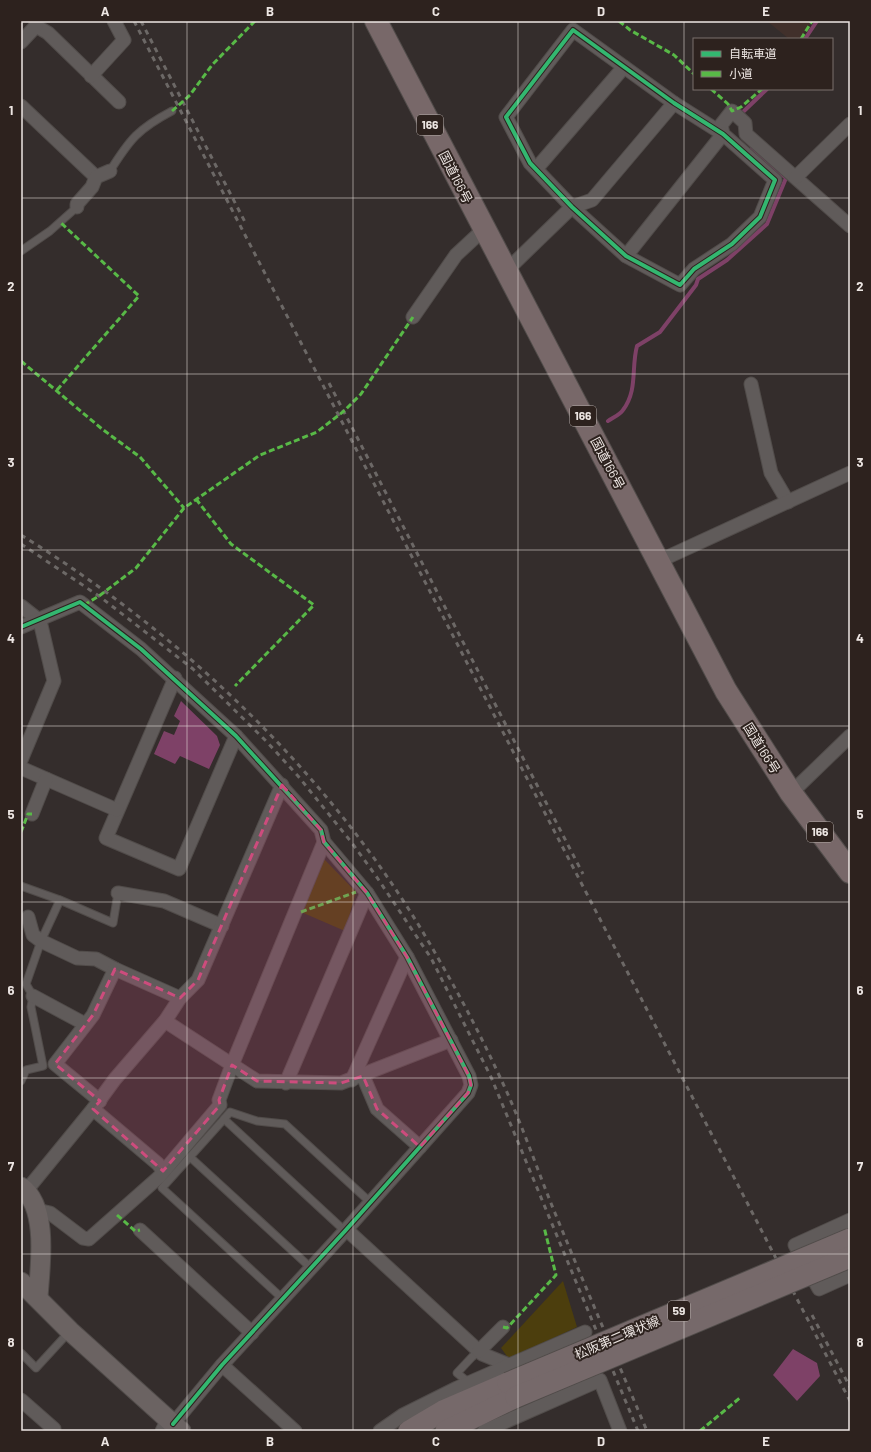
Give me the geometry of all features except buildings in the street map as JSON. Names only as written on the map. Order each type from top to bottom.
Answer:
[{"type":"highway","name":"国道166号","points":[[376,21],[726,691],[791,793],[850,872]]},
{"type":"main road","name":"松阪第二環状線","points":[[409,1431],[443,1411],[850,1239]]},
{"type":"main road","name":"松阪第二環状線","points":[[446,1431],[511,1382],[850,1257]]},
{"type":"street","points":[[91,76],[124,40],[114,21]]},
{"type":"street","points":[[21,42],[36,24],[48,33],[119,102]]},
{"type":"street","points":[[573,30],[624,67],[674,103],[723,134],[775,180],[760,217],[732,244],[694,269],[680,285],[626,256],[572,207],[530,163],[506,117],[573,30]]},
{"type":"street","points":[[536,169],[624,67]]},
{"type":"street","points":[[507,270],[572,207],[592,200],[674,103]]},
{"type":"street","points":[[21,106],[96,177]]},
{"type":"street","points":[[723,134],[721,125],[732,112],[745,123],[746,134],[850,226]]},
{"type":"street","points":[[796,177],[850,124]]},
{"type":"street","points":[[626,256],[723,134]]},
{"type":"street","points":[[77,207],[76,204],[92,187],[96,177],[110,171]]},
{"type":"street","points":[[413,317],[456,255],[484,229]]},
{"type":"street","points":[[751,384],[771,473],[788,502]]},
{"type":"street","points":[[659,561],[850,473]]},
{"type":"street","points":[[21,627],[40,621],[80,602],[141,649],[236,736],[282,785],[321,830],[324,842],[367,893],[407,957],[451,1040],[469,1076],[471,1085],[468,1093],[370,1202],[346,1231],[222,1365],[171,1426],[70,1331],[38,1297],[21,1282]]},
{"type":"street","points":[[21,606],[40,621],[54,682],[21,760]]},
{"type":"street","points":[[174,678],[106,838],[179,869],[236,736]]},
{"type":"street","points":[[791,793],[850,736]]},
{"type":"street","points":[[21,768],[117,810]]},
{"type":"street","points":[[32,814],[46,779]]},
{"type":"street","points":[[38,1297],[42,1252],[37,1210],[23,1189],[96,1105],[114,1079],[165,1021],[180,998],[198,980],[282,785]]},
{"type":"street","points":[[37,1210],[50,1213],[83,1238],[89,1239],[163,1171],[220,1105],[219,1100],[232,1065],[324,842]]},
{"type":"street","points":[[118,893],[164,901],[222,926]]},
{"type":"street","points":[[286,1083],[367,893]]},
{"type":"street","points":[[28,917],[33,935],[41,941],[77,958],[96,959],[180,998]]},
{"type":"street","points":[[358,1078],[407,957]]},
{"type":"street","points":[[115,969],[93,1015],[55,1064],[158,1164],[163,1171]]},
{"type":"street","points":[[33,996],[85,1024]]},
{"type":"street","points":[[165,1021],[257,1081],[286,1083],[341,1083],[358,1078],[451,1040]]},
{"type":"street","points":[[358,1078],[377,1109],[420,1147]]},
{"type":"street","points":[[850,1220],[794,1244],[819,1290],[850,1275]]},
{"type":"street","points":[[140,1230],[252,1333]]},
{"type":"street","points":[[346,1231],[480,1351],[511,1382]]},
{"type":"street","points":[[480,1351],[503,1327]]},
{"type":"street","points":[[380,1431],[403,1415],[468,1382],[511,1382],[585,1332]]},
{"type":"street","points":[[222,1365],[295,1431]]},
{"type":"street","points":[[484,1431],[600,1380],[620,1431]]},
{"type":"street","points":[[21,1400],[54,1429]]},
{"type":"street","points":[[504,1422],[514,1431]]},
{"type":"lane","points":[[110,171],[136,134],[154,120],[172,110]]},
{"type":"lane","points":[[21,251],[50,231],[77,207]]},
{"type":"lane","points":[[21,886],[60,900],[113,923],[118,893]]},
{"type":"lane","points":[[21,1081],[26,1070],[43,1066],[31,1008],[33,996],[26,984],[41,941],[60,900]]},
{"type":"lane","points":[[283,1299],[162,1188],[230,1112],[256,1121],[285,1124],[370,1202]]},
{"type":"lane","points":[[224,1119],[346,1231]]},
{"type":"lane","points":[[190,1157],[311,1268]]},
{"type":"lane","points":[[21,1353],[36,1368],[70,1331]]},
{"type":"lane","points":[[468,1382],[457,1374],[472,1357],[480,1351]]},
{"type":"highlighted area","points":[[282,785],[321,830],[324,842],[367,893],[407,957],[469,1076],[471,1085],[468,1093],[420,1147],[377,1109],[363,1076],[341,1083],[257,1081],[232,1065],[219,1100],[220,1105],[163,1171],[93,1109],[100,1101],[55,1064],[93,1015],[115,969],[180,998],[198,980]]},
{"type":"shaded area","points":[[767,21],[812,21],[801,38],[788,38]]},
{"type":"shaded area","points":[[181,701],[217,736],[220,745],[209,769],[180,756],[175,764],[154,754],[164,731],[174,735],[180,721],[174,716]]},
{"type":"shaded area","points":[[324,859],[356,892],[345,931],[301,912]]},
{"type":"shaded area","points":[[563,1281],[577,1327],[509,1359],[501,1348]]},
{"type":"shaded area","points":[[793,1349],[817,1363],[820,1376],[797,1401],[773,1375]]},
{"type":"waterway","points":[[806,38],[817,21]]},
{"type":"waterway","points":[[744,111],[766,90]]},
{"type":"waterway","points":[[608,421],[622,412],[631,395],[637,346],[660,332],[696,285],[698,279],[727,260],[767,224],[786,178],[752,148]]},
{"type":"railway","points":[[134,21],[850,1401]]},
{"type":"railway","points":[[141,21],[245,222]]},
{"type":"railway","points":[[329,383],[583,874]]},
{"type":"railway","points":[[21,535],[84,576],[144,621],[202,669],[256,721],[308,775],[355,833],[399,894],[438,958],[477,1029],[506,1090],[566,1240],[647,1431]]},
{"type":"railway","points":[[21,544],[99,596],[193,669],[267,742],[298,776],[352,843],[376,876],[431,958],[491,1077],[638,1431]]},
{"type":"railway","points":[[812,1315],[850,1387]]},
{"type":"marked path","points":[[172,111],[190,95],[212,65],[255,21]]},
{"type":"marked path","points":[[619,21],[630,30],[674,55],[693,73]]},
{"type":"marked path","points":[[802,38],[812,21]]},
{"type":"marked path","points":[[712,90],[728,104],[732,111],[741,107],[761,90]]},
{"type":"marked path","points":[[57,390],[139,296],[60,222]]},
{"type":"marked path","points":[[84,605],[99,596],[136,568],[184,508],[260,455],[317,432],[344,411],[361,394],[413,317]]},
{"type":"marked path","points":[[21,361],[102,429],[140,457],[184,508]]},
{"type":"marked path","points":[[196,499],[231,544],[314,605],[235,686]]},
{"type":"marked path","points":[[21,832],[28,814],[32,814]]},
{"type":"marked path","points":[[301,912],[356,892]]},
{"type":"marked path","points":[[117,1215],[135,1231],[140,1230]]},
{"type":"marked path","points":[[503,1327],[507,1328],[556,1275],[544,1227]]},
{"type":"marked path","points":[[700,1431],[741,1397]]},
{"type":"cycle path","points":[[573,30],[674,103],[723,134],[775,180],[760,217],[732,244],[694,269],[680,285],[626,256],[572,207],[530,163],[506,117],[573,30]]},
{"type":"cycle path","points":[[21,627],[80,602],[141,649],[236,736],[321,830],[324,842],[367,893],[407,957],[469,1076],[471,1085],[468,1093],[345,1231],[222,1365],[173,1424]]}]
